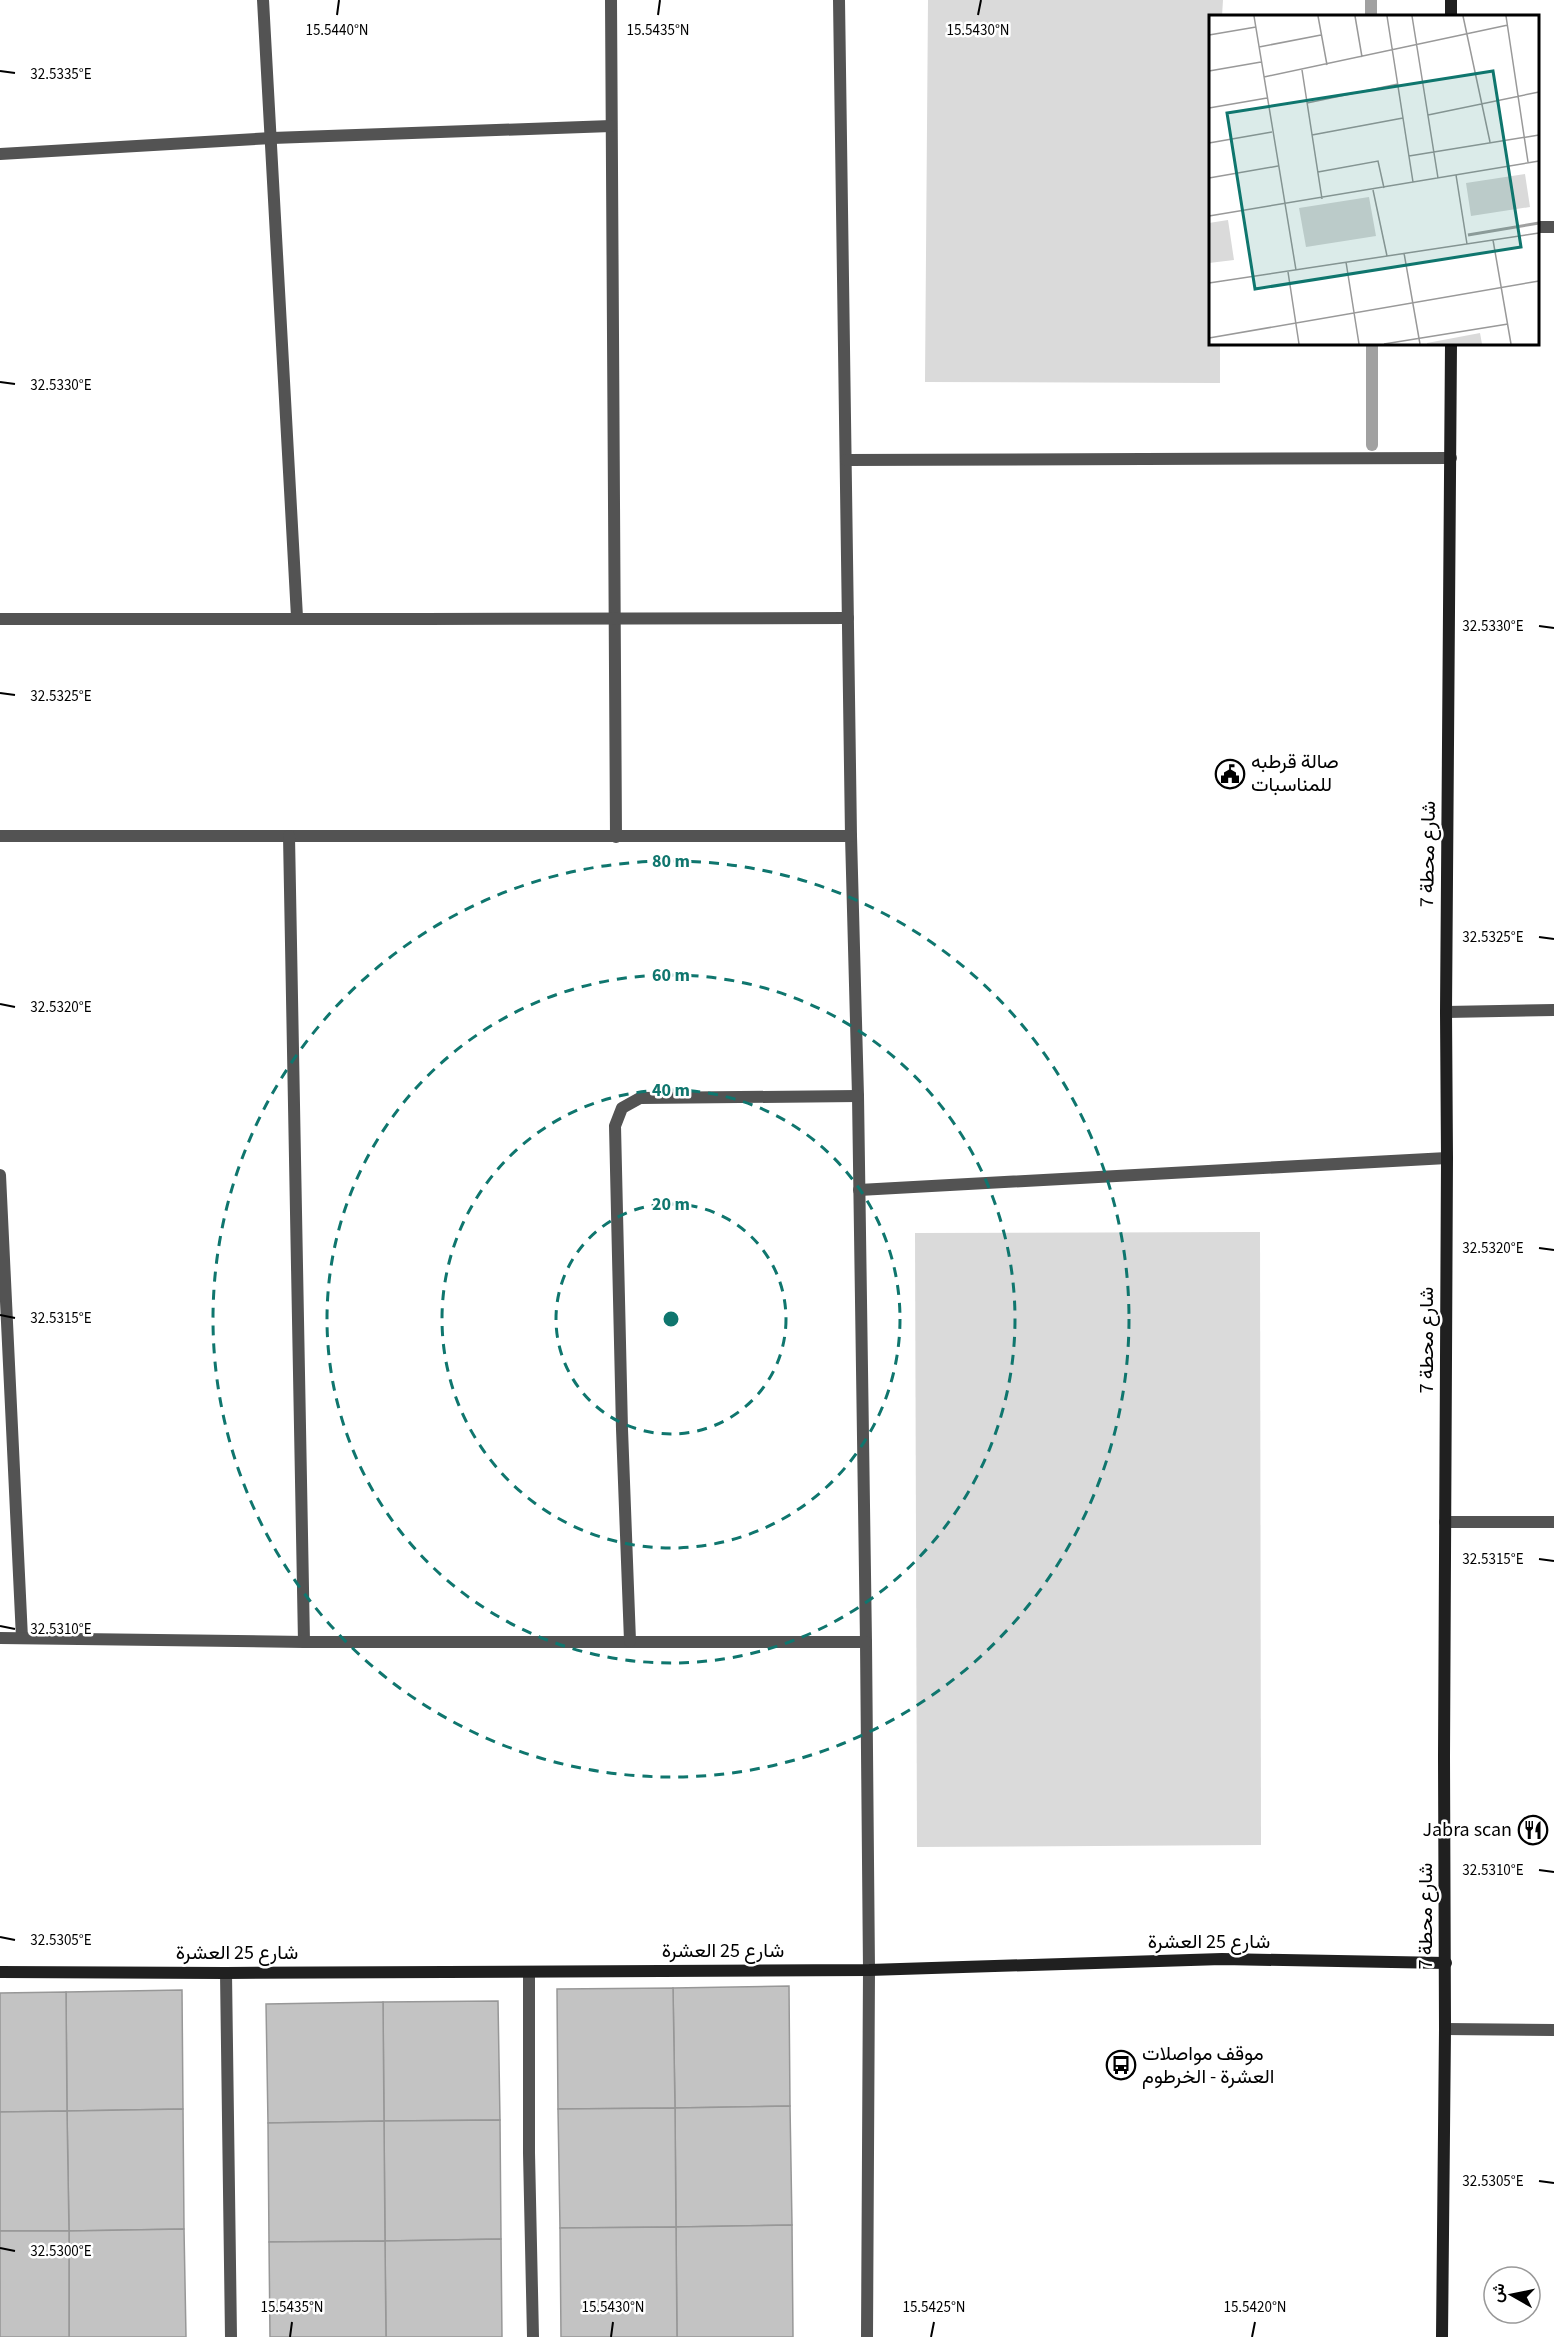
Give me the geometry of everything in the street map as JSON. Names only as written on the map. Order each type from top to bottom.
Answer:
[{"type":"street","points":[[263,0],[297,617]]},
{"type":"street","points":[[611,0],[616,837]]},
{"type":"street","points":[[839,0],[866,1642],[869,1970],[867,2337]]},
{"type":"street","points":[[0,154],[272,138],[611,126]]},
{"type":"street","name":"شارع محطة 7","points":[[1442,2337],[1446,2029],[1444,1757],[1448,1158],[1446,1012],[1451,345]]},
{"type":"street","points":[[846,460],[1451,458]]},
{"type":"street","points":[[0,619],[297,617],[614,621],[848,618]]},
{"type":"street","points":[[0,836],[851,836]]},
{"type":"street","points":[[289,836],[304,1642]]},
{"type":"street","points":[[1446,1012],[1554,1010]]},
{"type":"street","points":[[630,1641],[622,1429],[615,1126],[622,1108],[640,1098],[858,1096]]},
{"type":"street","points":[[859,1190],[1448,1158]]},
{"type":"street","points":[[0,1175],[22,1638]]},
{"type":"street","points":[[1446,1522],[1554,1522]]},
{"type":"street","points":[[0,1638],[304,1642],[866,1642]]},
{"type":"street","name":"شارع 25 العشرة","points":[[0,1972],[869,1970],[1222,1959],[1446,1963]]},
{"type":"street","points":[[529,1972],[529,2153],[533,2337]]},
{"type":"street","points":[[226,1973],[231,2337]]},
{"type":"street","points":[[1446,2029],[1554,2030]]},
{"type":"shaded area","points":[[928,0],[1223,0],[1222,15],[1209,15],[1209,345],[1220,345],[1220,383],[925,382]]},
{"type":"shaded area","points":[[1260,1232],[1261,1845],[917,1847],[915,1233]]},
{"type":"building","points":[[789,1986],[790,2106],[675,2108],[673,1988]]},
{"type":"building","points":[[673,1988],[675,2108],[558,2109],[557,1989]]},
{"type":"building","points":[[182,1990],[183,2109],[67,2111],[66,1992]]},
{"type":"building","points":[[66,1992],[67,2111],[0,2112],[0,1993]]},
{"type":"building","points":[[498,2001],[500,2120],[384,2121],[383,2002]]},
{"type":"building","points":[[383,2002],[384,2121],[268,2123],[266,2004]]},
{"type":"building","points":[[790,2106],[792,2225],[676,2227],[675,2108]]},
{"type":"building","points":[[675,2108],[676,2227],[560,2228],[558,2109]]},
{"type":"building","points":[[183,2109],[184,2229],[69,2231],[67,2111]]},
{"type":"building","points":[[67,2111],[69,2231],[0,2231],[0,2112]]},
{"type":"building","points":[[500,2120],[501,2239],[385,2241],[384,2121]]},
{"type":"building","points":[[384,2121],[385,2241],[269,2242],[268,2123]]},
{"type":"building","points":[[792,2225],[793,2337],[677,2337],[676,2227]]},
{"type":"building","points":[[676,2227],[677,2337],[561,2337],[560,2228]]},
{"type":"building","points":[[184,2229],[186,2337],[69,2337],[69,2231]]},
{"type":"building","points":[[0,2231],[69,2231],[69,2337],[0,2337]]},
{"type":"building","points":[[501,2239],[502,2337],[386,2337],[385,2241]]},
{"type":"building","points":[[385,2241],[386,2337],[270,2337],[269,2242]]},
{"type":"waterway","points":[[1371,0],[1371,15]]},
{"type":"waterway","points":[[1372,345],[1372,445]]},
{"type":"place","name":"صالة قرطبه للمناسبات","points":[[1230,774]]},
{"type":"place","name":"Jabra scan","points":[[1533,1830]]},
{"type":"place","name":"موقف مواصلات العشرة - الخرطوم","points":[[1121,2065]]}]
